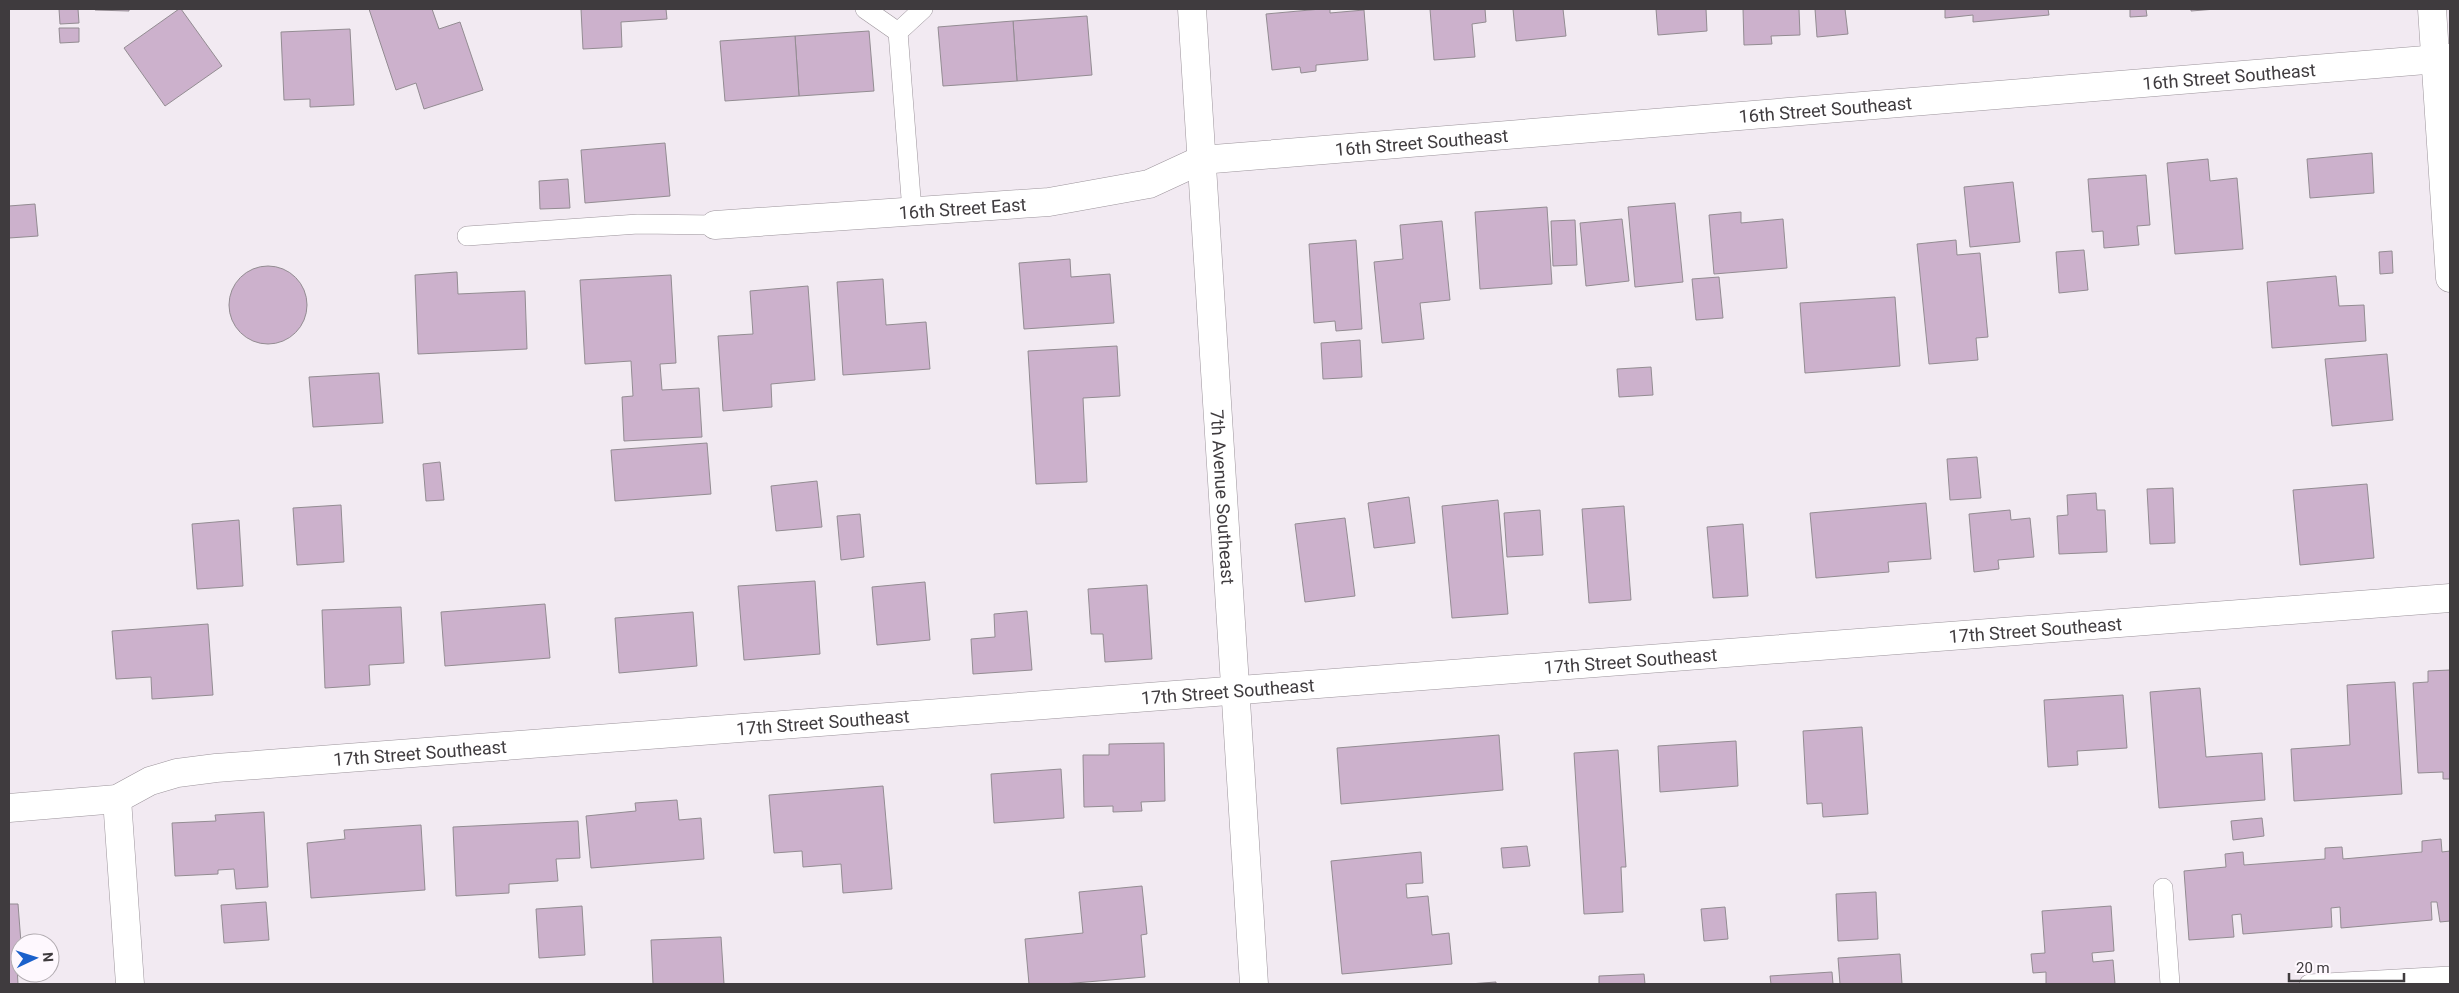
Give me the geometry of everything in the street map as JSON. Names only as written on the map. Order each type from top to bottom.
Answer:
[{"type":"street","name":"7th Avenue Southeast","points":[[1192,9],[1254,984]]},
{"type":"street","points":[[2432,9],[2442,59],[2450,278]]},
{"type":"street","name":"16th Street Southeast","points":[[1201,160],[2442,59]]},
{"type":"street","name":"16th Street East","points":[[715,225],[1049,202],[1149,184],[1201,160]]},
{"type":"street","name":"17th Street Southeast","points":[[9,808],[117,799],[150,781],[177,773],[216,768],[2450,598]]},
{"type":"street","points":[[117,799],[130,984]]},
{"type":"lane","points":[[865,9],[898,32]]},
{"type":"lane","points":[[898,32],[923,9]]},
{"type":"lane","points":[[898,32],[912,211]]},
{"type":"lane","points":[[467,236],[638,224],[715,225]]},
{"type":"lane","points":[[2163,888],[2170,984]]},
{"type":"lane","points":[[2309,984],[2450,976]]},
{"type":"building","points":[[59,9],[78,9],[79,23],[60,24]]},
{"type":"building","points":[[129,9],[129,11],[95,10]]},
{"type":"building","points":[[181,9],[222,66],[165,106],[124,48]]},
{"type":"building","points":[[369,9],[432,9],[439,29],[460,22],[483,90],[424,109],[416,83],[396,90]]},
{"type":"building","points":[[581,9],[666,9],[667,19],[621,22],[622,47],[583,49]]},
{"type":"building","points":[[1330,9],[1330,13],[1364,10],[1368,60],[1316,65],[1316,71],[1301,73],[1300,67],[1272,70],[1266,14]]},
{"type":"building","points":[[1430,9],[1485,9],[1486,22],[1472,24],[1475,57],[1434,60]]},
{"type":"building","points":[[1513,9],[1563,9],[1566,36],[1516,41]]},
{"type":"building","points":[[1656,9],[1706,9],[1707,31],[1658,35]]},
{"type":"building","points":[[1743,9],[1799,9],[1800,35],[1771,36],[1772,44],[1744,45]]},
{"type":"building","points":[[1815,9],[1845,9],[1848,34],[1817,37]]},
{"type":"building","points":[[1945,9],[2048,9],[2049,15],[1973,22],[1973,15],[1945,18]]},
{"type":"building","points":[[2130,9],[2146,9],[2147,16],[2130,17]]},
{"type":"building","points":[[2191,9],[2216,9],[2191,11]]},
{"type":"building","points":[[1087,16],[1092,75],[1017,81],[1013,21]]},
{"type":"building","points":[[1013,21],[1017,81],[943,86],[938,27]]},
{"type":"building","points":[[59,28],[79,28],[79,42],[60,43]]},
{"type":"building","points":[[350,29],[354,105],[310,107],[310,99],[284,100],[281,32]]},
{"type":"building","points":[[869,31],[874,91],[799,96],[795,36]]},
{"type":"building","points":[[795,36],[799,96],[725,101],[720,41]]},
{"type":"building","points":[[665,143],[670,196],[585,203],[581,150]]},
{"type":"building","points":[[2372,153],[2374,193],[2310,198],[2307,159]]},
{"type":"building","points":[[2208,159],[2210,181],[2237,178],[2243,249],[2175,254],[2167,163]]},
{"type":"building","points":[[2146,175],[2150,225],[2137,226],[2139,245],[2104,248],[2103,231],[2092,232],[2088,179]]},
{"type":"building","points":[[568,179],[570,208],[540,209],[539,181]]},
{"type":"building","points":[[2013,182],[2020,242],[1970,247],[1964,187]]},
{"type":"building","points":[[1675,203],[1683,282],[1635,287],[1628,207]]},
{"type":"building","points":[[35,204],[38,236],[9,238],[9,206]]},
{"type":"building","points":[[1547,207],[1552,284],[1480,289],[1475,212]]},
{"type":"building","points":[[1741,212],[1741,223],[1783,219],[1787,268],[1714,274],[1709,215]]},
{"type":"building","points":[[1622,219],[1629,281],[1586,286],[1580,223]]},
{"type":"building","points":[[1575,220],[1577,265],[1553,266],[1551,221]]},
{"type":"building","points":[[1442,221],[1450,300],[1420,303],[1424,339],[1382,343],[1374,262],[1403,259],[1400,225]]},
{"type":"building","points":[[1356,240],[1362,329],[1336,331],[1335,321],[1314,323],[1309,244]]},
{"type":"building","points":[[1956,240],[1957,255],[1980,253],[1988,337],[1976,338],[1978,360],[1929,364],[1917,244]]},
{"type":"building","points":[[2084,250],[2088,290],[2059,293],[2056,252]]},
{"type":"building","points":[[2392,251],[2393,273],[2380,274],[2379,252]]},
{"type":"building","points":[[1070,259],[1071,277],[1110,274],[1114,323],[1024,329],[1019,263]]},
{"type":"building","points":[[260,266],[276,266],[290,272],[301,283],[307,297],[307,313],[301,327],[290,338],[276,344],[260,344],[246,338],[235,327],[229,313],[229,297],[235,283],[246,272]]},
{"type":"building","points":[[457,272],[458,294],[525,291],[527,349],[418,354],[415,275]]},
{"type":"building","points":[[671,275],[676,363],[660,364],[662,390],[699,388],[702,437],[624,441],[622,397],[633,396],[631,361],[585,364],[580,280]]},
{"type":"building","points":[[2336,276],[2339,306],[2364,305],[2366,341],[2272,348],[2267,282]]},
{"type":"building","points":[[1719,277],[1723,318],[1696,320],[1692,279]]},
{"type":"building","points":[[883,279],[886,325],[926,322],[930,369],[843,375],[837,282]]},
{"type":"building","points":[[808,286],[815,380],[771,384],[772,407],[723,411],[718,336],[753,334],[750,291]]},
{"type":"building","points":[[1895,297],[1900,366],[1805,373],[1800,303]]},
{"type":"building","points":[[1360,340],[1362,377],[1323,379],[1321,343]]},
{"type":"building","points":[[1117,346],[1120,396],[1083,398],[1087,482],[1036,484],[1028,351]]},
{"type":"building","points":[[2387,354],[2393,420],[2332,426],[2325,359]]},
{"type":"building","points":[[1651,367],[1653,395],[1619,397],[1617,369]]},
{"type":"building","points":[[379,373],[383,423],[313,427],[309,377]]},
{"type":"building","points":[[707,443],[711,494],[615,501],[611,450]]},
{"type":"building","points":[[1977,457],[1981,498],[1950,500],[1947,459]]},
{"type":"building","points":[[440,462],[444,500],[426,501],[423,464]]},
{"type":"building","points":[[817,481],[822,527],[776,531],[771,486]]},
{"type":"building","points":[[2367,484],[2374,558],[2300,565],[2293,490]]},
{"type":"building","points":[[2173,488],[2175,543],[2150,544],[2147,489]]},
{"type":"building","points":[[2096,493],[2097,510],[2105,510],[2107,552],[2059,554],[2057,516],[2068,515],[2067,495]]},
{"type":"building","points":[[1409,497],[1415,543],[1374,548],[1368,503]]},
{"type":"building","points":[[1498,500],[1508,614],[1452,618],[1442,506]]},
{"type":"building","points":[[1926,503],[1931,559],[1888,562],[1889,572],[1816,578],[1810,513]]},
{"type":"building","points":[[341,505],[344,562],[297,565],[293,508]]},
{"type":"building","points":[[1624,506],[1631,600],[1589,603],[1582,509]]},
{"type":"building","points":[[1540,510],[1543,555],[1507,557],[1504,513]]},
{"type":"building","points":[[2010,510],[2011,520],[2030,518],[2034,557],[1998,560],[1999,569],[1974,572],[1969,514]]},
{"type":"building","points":[[860,514],[864,557],[841,560],[837,516]]},
{"type":"building","points":[[1345,518],[1355,596],[1305,602],[1295,524]]},
{"type":"building","points":[[239,520],[243,586],[197,589],[192,524]]},
{"type":"building","points":[[1743,524],[1748,596],[1713,598],[1707,527]]},
{"type":"building","points":[[815,581],[820,654],[744,660],[738,586]]},
{"type":"building","points":[[925,582],[930,640],[877,645],[872,587]]},
{"type":"building","points":[[1147,585],[1152,659],[1105,662],[1103,634],[1091,634],[1088,589]]},
{"type":"building","points":[[545,604],[550,658],[445,666],[441,612]]},
{"type":"building","points":[[401,607],[404,663],[369,665],[370,685],[325,688],[322,610]]},
{"type":"building","points":[[1027,611],[1032,670],[973,674],[971,639],[995,637],[994,614]]},
{"type":"building","points":[[693,612],[697,666],[619,673],[615,618]]},
{"type":"building","points":[[208,624],[213,695],[152,699],[151,677],[116,679],[112,631]]},
{"type":"building","points":[[2450,670],[2450,779],[2443,779],[2443,772],[2418,773],[2413,683],[2428,682],[2428,671]]},
{"type":"building","points":[[2395,682],[2402,794],[2294,801],[2291,749],[2350,745],[2347,685]]},
{"type":"building","points":[[2200,688],[2206,757],[2262,753],[2265,800],[2159,808],[2150,692]]},
{"type":"building","points":[[2123,695],[2127,748],[2077,751],[2078,765],[2048,767],[2044,700]]},
{"type":"building","points":[[1862,727],[1868,814],[1823,817],[1822,803],[1807,804],[1803,731]]},
{"type":"building","points":[[1499,735],[1503,790],[1341,804],[1337,748]]},
{"type":"building","points":[[1736,741],[1738,786],[1660,792],[1658,746]]},
{"type":"building","points":[[1164,743],[1165,801],[1141,802],[1142,811],[1113,812],[1113,806],[1084,807],[1083,755],[1109,755],[1109,744]]},
{"type":"building","points":[[1618,750],[1626,867],[1621,867],[1623,912],[1584,914],[1574,753]]},
{"type":"building","points":[[1061,769],[1064,818],[994,823],[991,774]]},
{"type":"building","points":[[883,786],[892,889],[843,893],[841,864],[803,867],[802,851],[774,853],[769,795]]},
{"type":"building","points":[[677,800],[679,820],[701,818],[704,859],[591,868],[586,816],[636,811],[635,803]]},
{"type":"building","points":[[264,812],[268,887],[236,889],[234,869],[218,870],[218,874],[175,876],[172,823],[216,821],[215,815]]},
{"type":"building","points":[[2262,818],[2264,836],[2233,840],[2231,821]]},
{"type":"building","points":[[578,821],[580,858],[556,859],[558,881],[509,884],[509,893],[456,896],[453,827]]},
{"type":"building","points":[[421,825],[425,890],[311,898],[307,843],[345,839],[344,830]]},
{"type":"building","points":[[2441,839],[2442,852],[2450,851],[2450,921],[2440,922],[2437,902],[2431,902],[2432,920],[2341,928],[2340,907],[2331,908],[2332,927],[2243,934],[2241,914],[2232,915],[2234,937],[2189,940],[2184,871],[2226,867],[2225,854],[2243,852],[2244,865],[2325,859],[2325,848],[2342,847],[2343,859],[2422,852],[2422,841]]},
{"type":"building","points":[[1527,846],[1530,866],[1503,868],[1501,848]]},
{"type":"building","points":[[1421,852],[1423,883],[1406,884],[1407,898],[1428,896],[1432,935],[1449,933],[1452,964],[1342,974],[1331,861]]},
{"type":"building","points":[[1142,886],[1147,934],[1141,935],[1145,977],[1063,984],[1029,984],[1025,939],[1083,933],[1079,892]]},
{"type":"building","points":[[1876,892],[1878,939],[1838,941],[1836,894]]},
{"type":"building","points":[[266,902],[269,940],[224,943],[221,905]]},
{"type":"building","points":[[9,904],[18,904],[20,933],[10,933],[10,983],[18,984],[9,984]]},
{"type":"building","points":[[582,906],[585,955],[539,958],[536,909]]},
{"type":"building","points":[[2111,906],[2114,951],[2092,953],[2093,962],[2113,960],[2115,984],[2046,984],[2046,972],[2033,973],[2031,954],[2045,953],[2042,911]]},
{"type":"building","points":[[1725,907],[1728,939],[1704,941],[1701,909]]},
{"type":"building","points":[[721,937],[724,984],[653,984],[651,940]]},
{"type":"building","points":[[1900,954],[1902,984],[1840,984],[1838,958]]},
{"type":"building","points":[[1832,972],[1833,984],[1771,984],[1770,976]]},
{"type":"building","points":[[1644,974],[1645,984],[1599,984],[1599,976]]},
{"type":"building","points":[[1496,982],[1496,984],[1469,984]]}]
